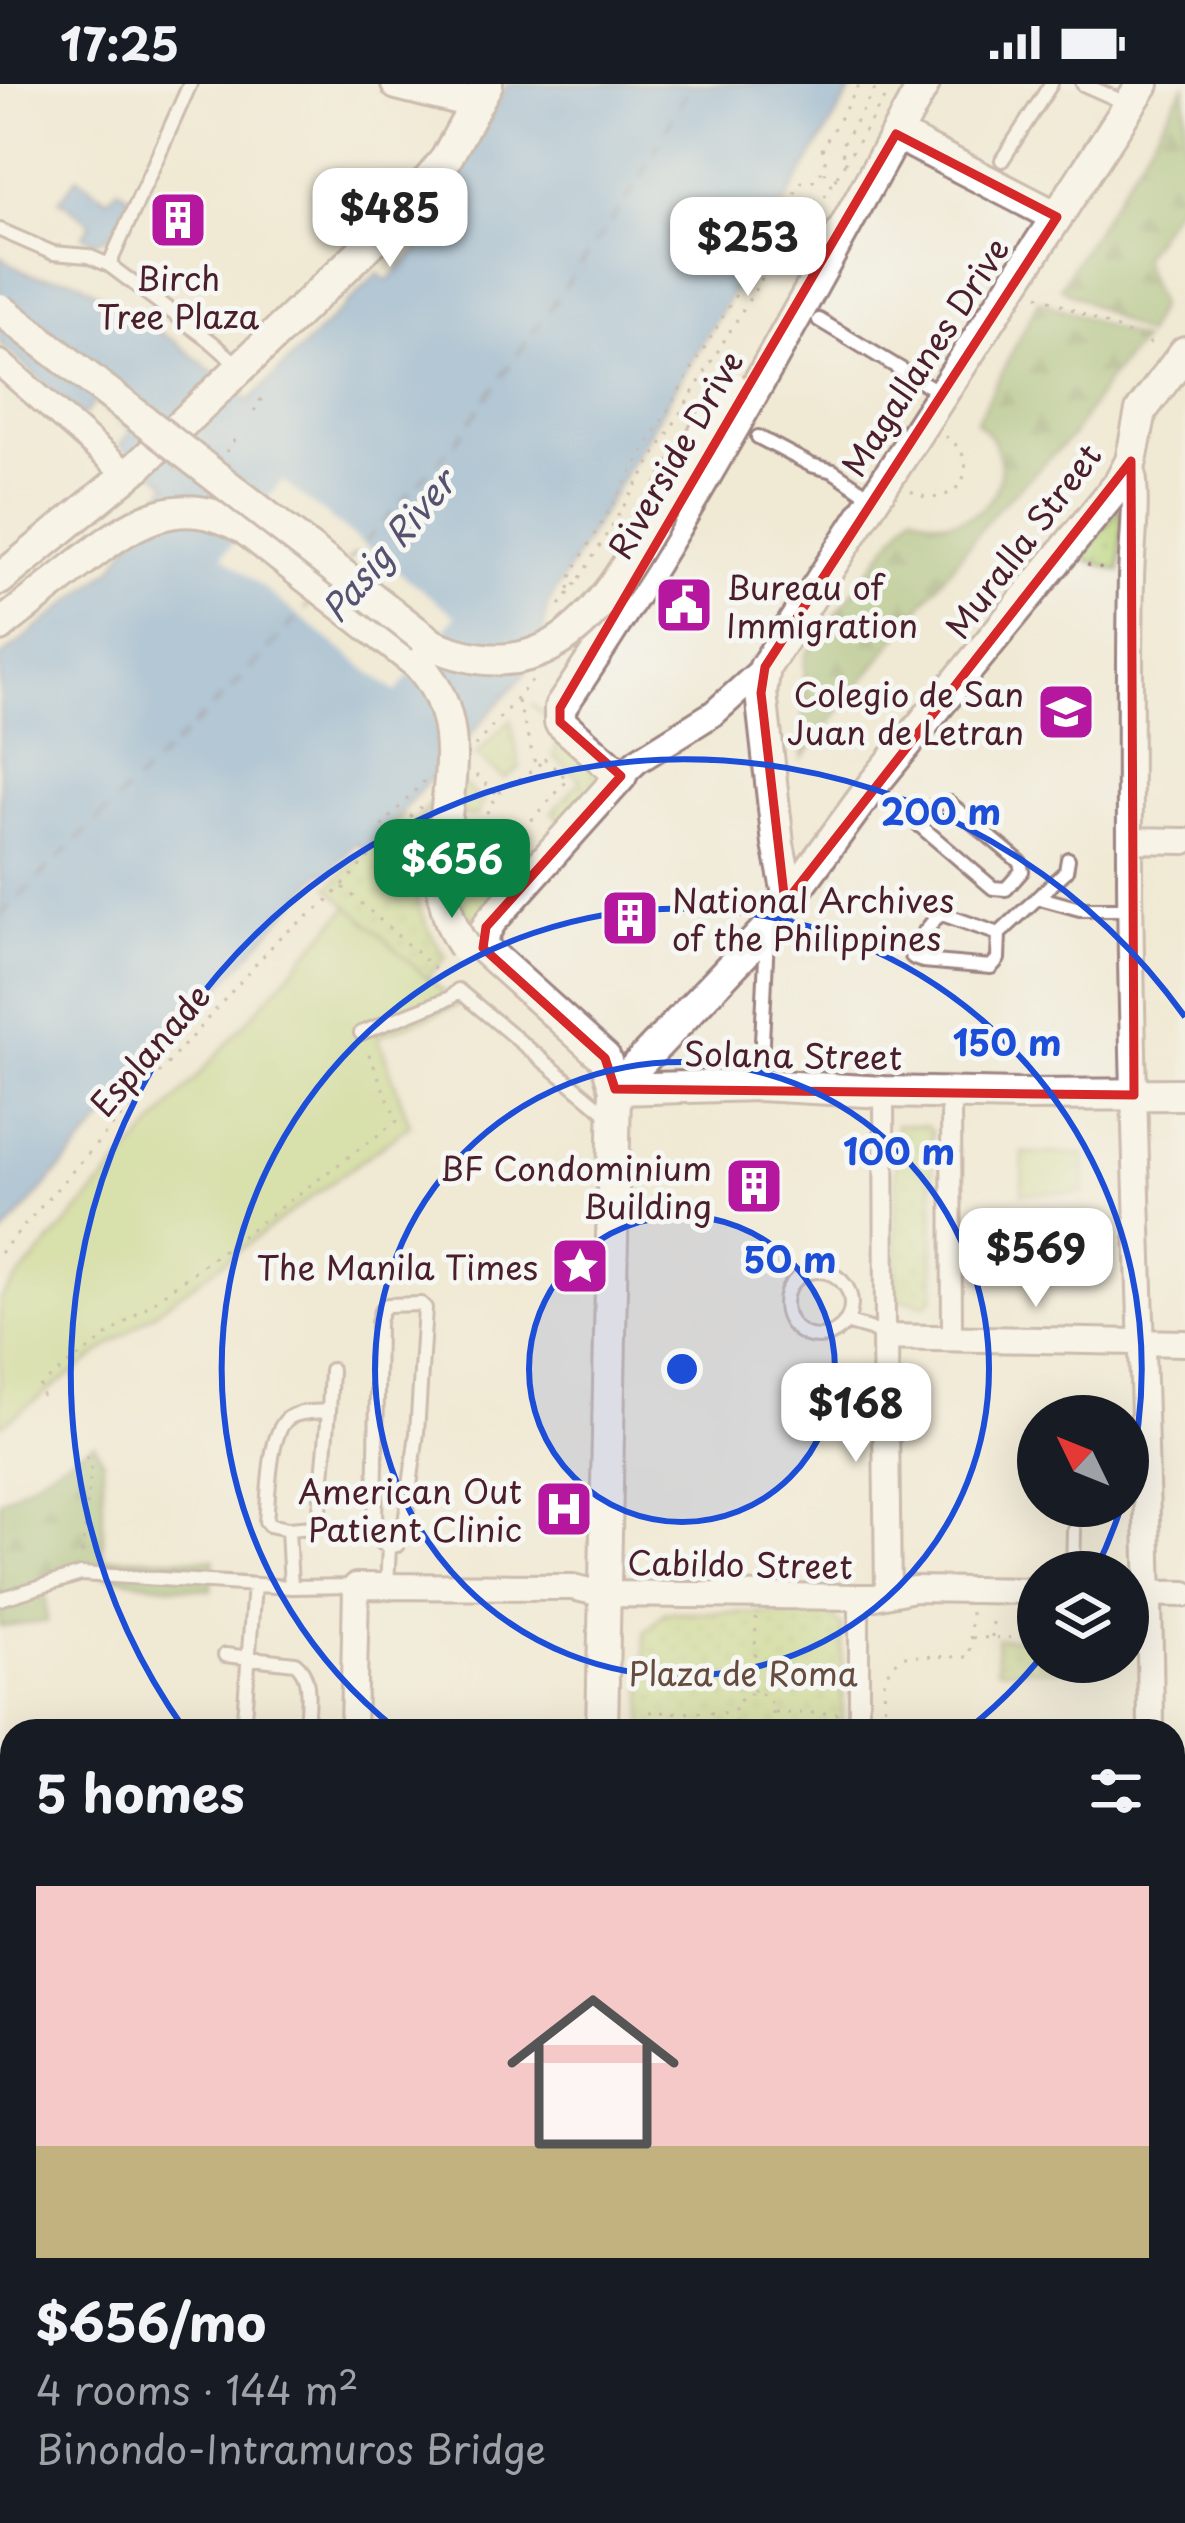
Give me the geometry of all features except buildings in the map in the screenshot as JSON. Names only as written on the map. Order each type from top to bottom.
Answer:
[{"type":"street","points":[[0,579],[240,380],[403,212],[446,159],[481,94],[397,84]]},
{"type":"street","name":"Riverside Drive","points":[[632,766],[560,722],[560,708],[618,622],[787,333],[924,84]]},
{"type":"street","name":"Magallanes Drive","points":[[615,1105],[605,1058],[482,948],[481,938],[491,921],[632,766],[714,713],[765,668],[1136,94]]},
{"type":"street","points":[[896,134],[1057,217]]},
{"type":"street","points":[[0,309],[433,645],[484,660],[515,657],[558,643],[590,616],[629,563],[786,299],[826,260]]},
{"type":"street","name":"Muralla Street","points":[[615,1105],[880,792],[1119,484],[1131,461],[1141,411],[1175,351]]},
{"type":"street","points":[[0,363],[137,467]]},
{"type":"street","points":[[1131,461],[1135,478],[1131,577],[1138,605],[1130,909],[1140,1342],[1139,1551]]},
{"type":"street","points":[[0,626],[135,524],[171,512],[205,512],[245,529],[418,664],[439,692],[448,717],[453,760],[441,868],[450,922],[482,967],[587,1061],[615,1105],[602,1719]]},
{"type":"street","points":[[765,668],[760,693],[789,899]]},
{"type":"street","points":[[1130,840],[1185,841]]},
{"type":"street","name":"Solana Street","points":[[615,1105],[760,1085],[951,1094],[1185,1094]]},
{"type":"street","points":[[884,1092],[888,1593]]},
{"type":"street","points":[[951,1094],[952,1338]]},
{"type":"street","points":[[885,1336],[1185,1343]]},
{"type":"street","points":[[353,1719],[356,1586]]},
{"type":"street","name":"Cabildo Street","points":[[356,1586],[572,1587],[603,1594],[859,1597],[914,1589],[1017,1591]]},
{"type":"street","points":[[1149,1593],[1185,1594]]},
{"type":"street","points":[[859,1597],[859,1719]]},
{"type":"street","points":[[1148,1683],[1150,1719]]},
{"type":"lane","points":[[109,266],[190,84]]},
{"type":"lane","points":[[1002,160],[1051,84]]},
{"type":"lane","points":[[1083,84],[1136,94]]},
{"type":"lane","points":[[0,230],[53,254],[88,256],[109,266],[213,343],[240,380]]},
{"type":"lane","points":[[819,320],[943,394]]},
{"type":"lane","points":[[758,437],[812,465],[882,488]]},
{"type":"lane","points":[[948,802],[1020,862],[1022,871],[1006,889],[993,889],[907,815],[948,802]]},
{"type":"lane","points":[[999,934],[942,914],[910,954],[923,961],[991,968],[998,959],[999,934],[1066,871],[1068,859]]},
{"type":"lane","points":[[1040,898],[1080,909],[1130,909]]},
{"type":"lane","points":[[760,1085],[768,928]]},
{"type":"lane","points":[[361,1033],[450,998],[458,990],[593,1100],[615,1105]]},
{"type":"lane","points":[[815,1272],[835,1276],[848,1292],[845,1322],[830,1335],[800,1332],[792,1326],[785,1307],[790,1287],[815,1272]]},
{"type":"lane","points":[[421,1304],[425,1308],[417,1433],[404,1531],[397,1545],[389,1547],[380,1543],[375,1525],[378,1323],[387,1305],[421,1304]]},
{"type":"lane","points":[[845,1322],[885,1336]]},
{"type":"lane","points":[[328,1411],[286,1419],[277,1435],[269,1525],[288,1529],[313,1527],[319,1521],[328,1443],[331,1370]]},
{"type":"lane","points":[[288,1529],[291,1587]]},
{"type":"lane","points":[[1074,1531],[1074,1551]]},
{"type":"lane","points":[[387,1586],[389,1547]]},
{"type":"lane","points":[[0,1599],[80,1574]]},
{"type":"lane","name":"Cabildo Street","points":[[80,1574],[291,1587],[356,1586]]},
{"type":"lane","points":[[243,1719],[254,1585]]},
{"type":"lane","points":[[225,1655],[295,1663],[304,1670],[306,1719]]},
{"type":"path","points":[[860,84],[822,148],[826,158],[822,171],[812,182],[802,182],[572,573],[568,591],[806,206],[825,196],[893,84]]},
{"type":"path","points":[[844,163],[842,146],[878,84]]},
{"type":"path","points":[[822,171],[839,181]]},
{"type":"path","points":[[1013,284],[1175,351]]},
{"type":"path","points":[[240,380],[261,400],[254,411]]},
{"type":"path","points":[[849,462],[893,394]]},
{"type":"path","points":[[882,488],[935,498],[953,491],[966,472],[966,457],[957,443],[925,422]]},
{"type":"path","points":[[221,458],[235,439]]},
{"type":"path","points":[[620,494],[630,500]]},
{"type":"path","points":[[1061,557],[1131,577]]},
{"type":"path","points":[[517,699],[536,768]]},
{"type":"path","points":[[544,758],[568,780],[485,871],[465,853],[497,794],[544,758]]},
{"type":"path","points":[[465,765],[497,794]]},
{"type":"path","points":[[412,816],[390,834],[381,827],[425,778]]},
{"type":"path","points":[[404,854],[405,822]]},
{"type":"path","name":"Esplanade","points":[[0,1253],[280,937],[342,886],[390,834]]},
{"type":"path","points":[[342,886],[458,990]]},
{"type":"path","points":[[43,1396],[37,1388],[397,1121],[361,1033]]},
{"type":"path","points":[[80,1574],[91,1467],[83,1450]]},
{"type":"path","points":[[992,1606],[992,1637]]},
{"type":"path","points":[[894,1719],[885,1719],[884,1676],[902,1656],[970,1657],[971,1607]]},
{"type":"path","points":[[754,1694],[756,1618]]},
{"type":"path","points":[[970,1637],[1017,1637]]},
{"type":"path","points":[[735,1719],[735,1706],[747,1694],[762,1694],[773,1705],[773,1719]]},
{"type":"path","points":[[650,1712],[735,1713]]},
{"type":"path","points":[[773,1713],[836,1713]]},
{"type":"highlighted area","points":[[896,134],[1057,217],[765,667],[761,693],[785,903],[1131,461],[1134,1095],[615,1089],[605,1058],[483,948],[486,927],[621,776],[560,722],[560,708]]},
{"type":"green space","points":[[1185,85],[1185,193],[1141,258],[1159,306],[1145,335],[1060,287]]},
{"type":"green space","points":[[1039,300],[1142,340],[1108,380],[1072,436],[995,511],[802,759],[805,656],[913,512],[937,520],[959,520],[991,498],[1000,461],[993,441],[976,422]]},
{"type":"green space","points":[[1122,506],[1120,571],[1081,558]]},
{"type":"green space","points":[[511,720],[520,768],[504,779],[476,755]]},
{"type":"green space","points":[[562,731],[609,773],[563,823],[552,812],[581,780],[553,756]]},
{"type":"green space","points":[[454,777],[484,802],[476,816],[426,811],[421,857],[445,856],[447,876],[459,861],[485,885],[522,845],[534,856],[467,930],[450,896],[444,857],[412,859],[420,911],[446,957],[427,978],[329,888],[400,812],[404,815],[393,839],[414,823]]},
{"type":"green space","points":[[349,906],[458,1005],[378,1036],[410,1125],[0,1426],[0,1299]]},
{"type":"green space","points":[[896,1124],[926,1126],[932,1131],[934,1297],[926,1305],[896,1298]]},
{"type":"green space","points":[[1023,1153],[1084,1154],[1084,1193],[1022,1193]]},
{"type":"green space","points":[[94,1443],[103,1461],[103,1558],[214,1559],[211,1590],[76,1570],[45,1577],[47,1622],[0,1627],[0,1501]]},
{"type":"green space","name":"Plaza de Roma","points":[[665,1612],[829,1613],[842,1626],[842,1719],[643,1719],[645,1632]]},
{"type":"green space","points":[[997,1639],[1017,1639],[1017,1669],[997,1669]]},
{"type":"water","name":"Pasig River","points":[[507,84],[855,84],[547,606],[542,643],[524,675],[366,851],[357,843],[328,874],[323,871],[0,1238],[0,658],[114,567],[168,483],[120,445],[131,430],[95,401],[83,417],[0,344],[0,256],[32,275],[78,281],[177,343],[249,401],[378,273],[387,281],[418,250],[411,242],[435,219]]},
{"type":"water","points":[[77,177],[108,199],[118,188],[132,198],[118,226],[94,242],[83,235],[91,223],[60,200]]},
{"type":"pier","points":[[282,481],[455,616],[396,692],[223,556]]},
{"type":"ferry route","points":[[346,563],[455,443],[636,186],[691,84]]},
{"type":"ferry route","points":[[0,916],[246,674],[312,601]]},
{"type":"place","name":"Birch Tree Plaza","points":[[178,220]]},
{"type":"place","name":"Bureau of Immigration","points":[[684,605]]},
{"type":"place","name":"Colegio de San Juan de Letran","points":[[1066,712]]},
{"type":"place","name":"National Archives of the Philippines","points":[[630,918]]},
{"type":"place","name":"BF Condominium Building","points":[[754,1186]]},
{"type":"place","name":"The Manila Times","points":[[580,1266]]},
{"type":"place","name":"American Out Patient Clinic","points":[[564,1509]]}]
